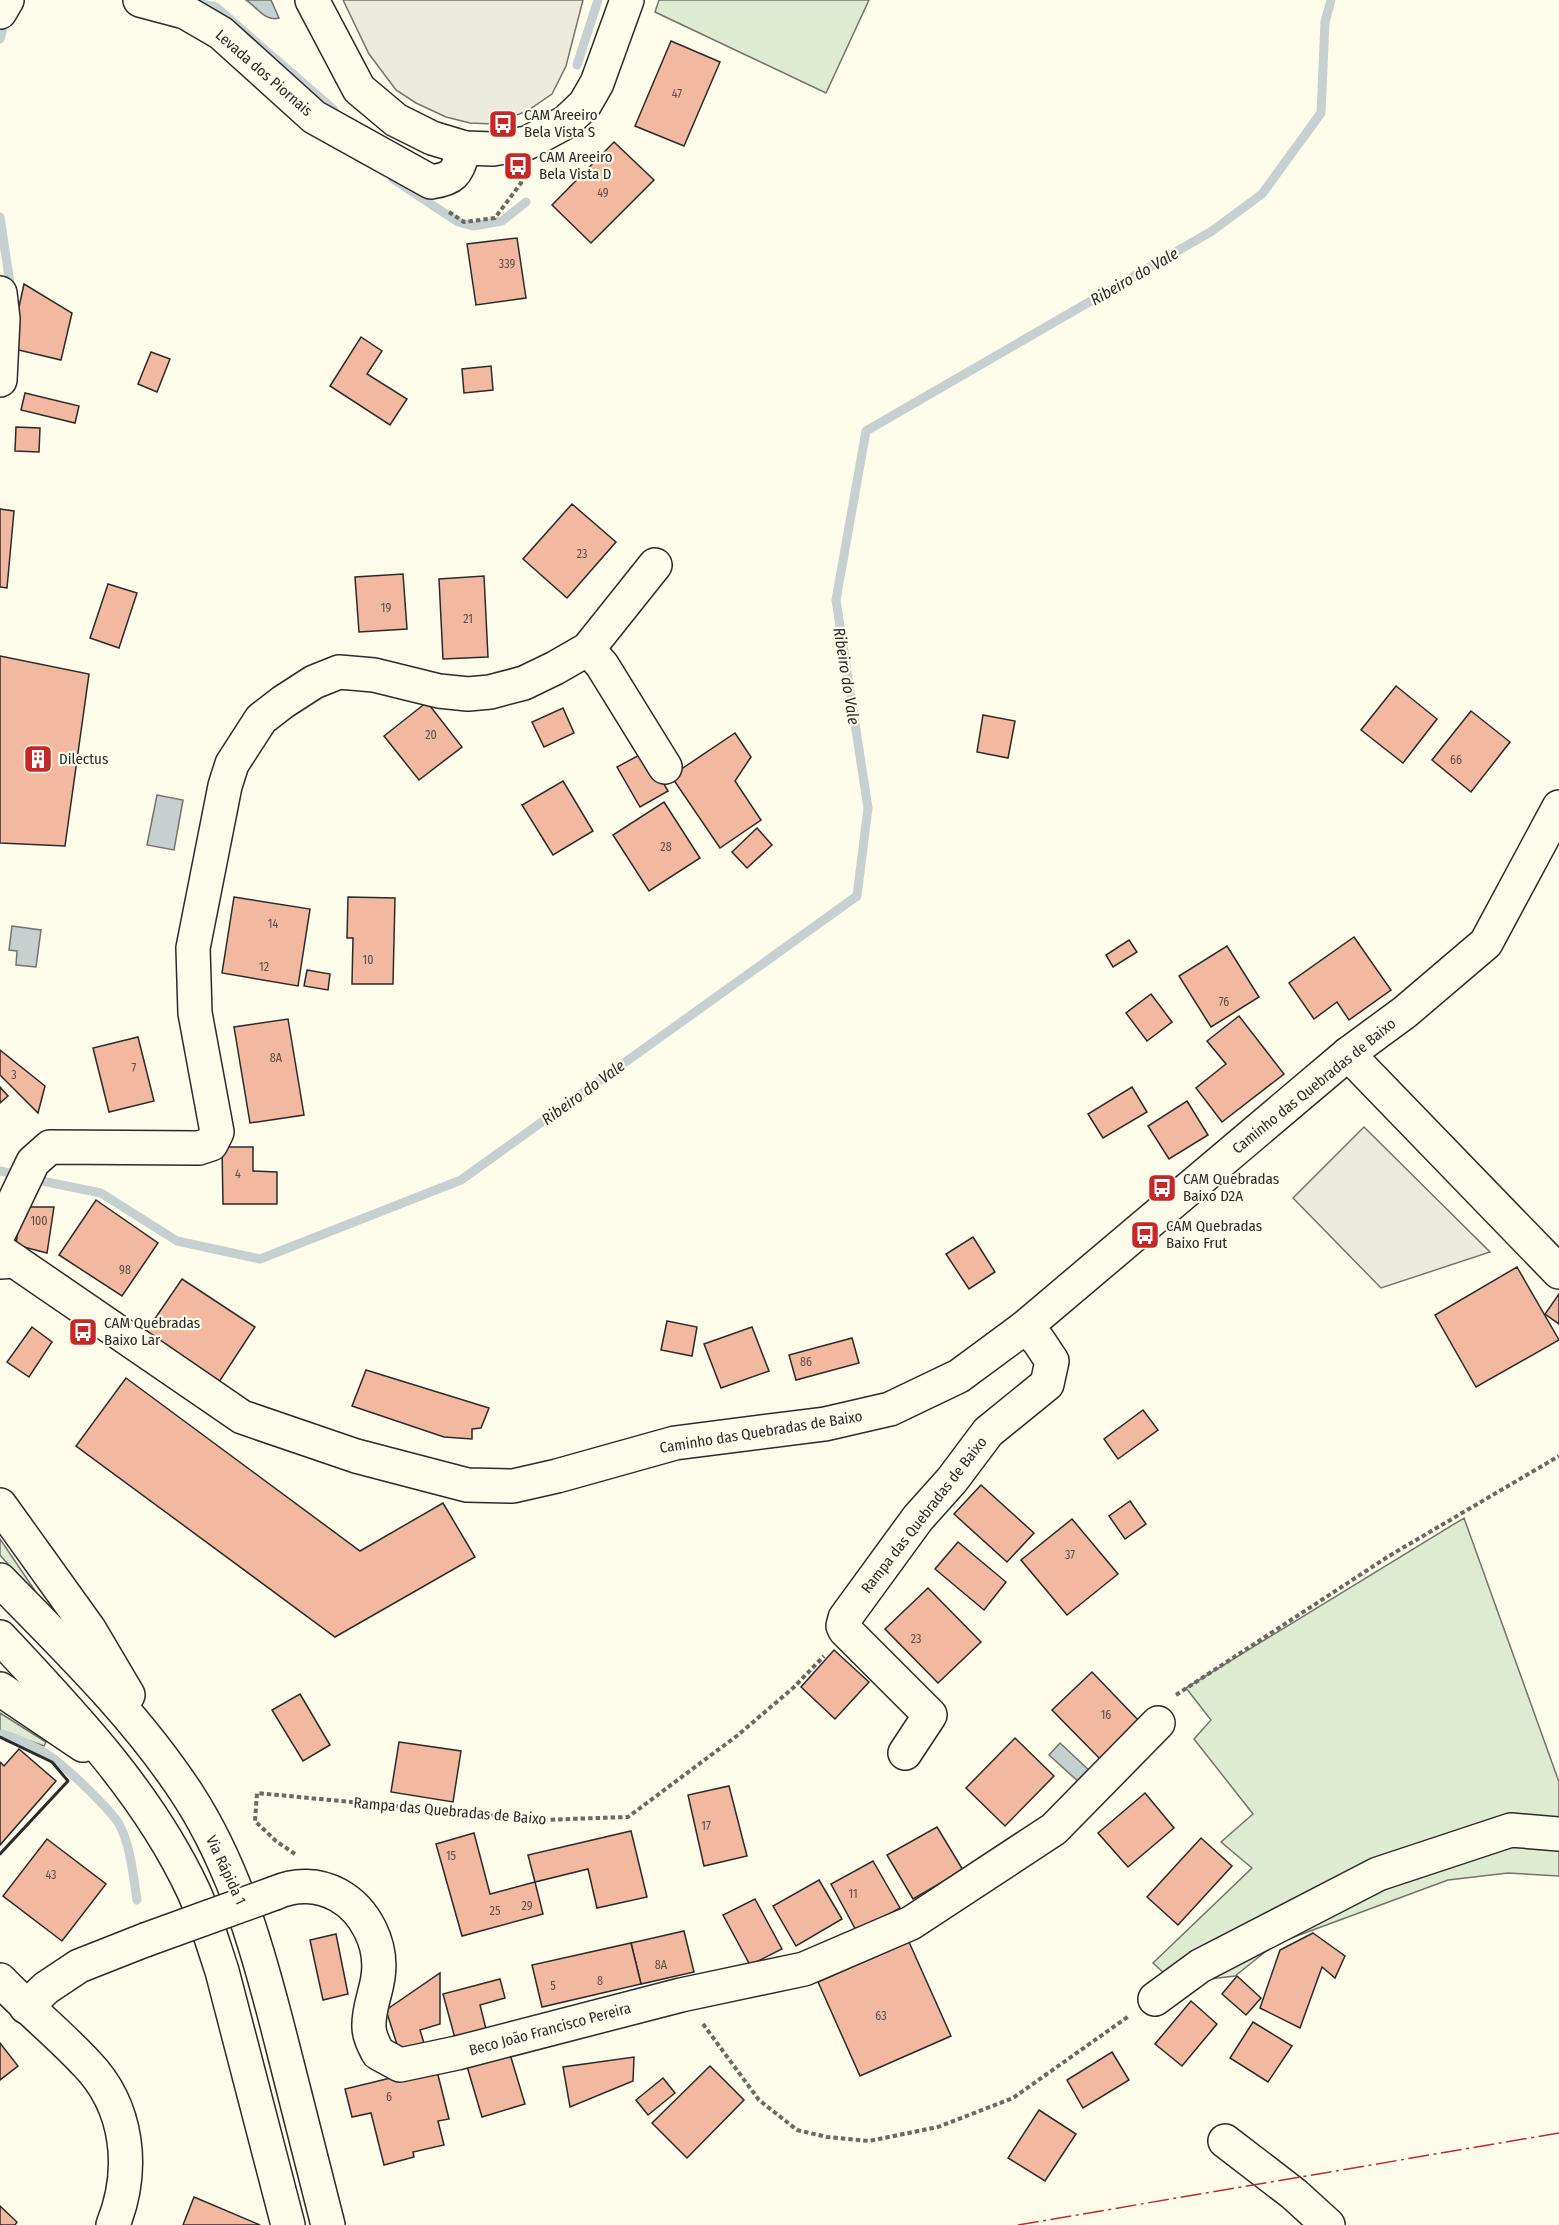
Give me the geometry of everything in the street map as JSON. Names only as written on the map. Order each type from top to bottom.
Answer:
[{"type":"main road","points":[[0,12],[7,0]]},
{"type":"main road","name":"Levada dos Piornais","points":[[140,0],[185,12],[221,33],[314,117],[431,182],[448,180],[458,169],[465,148]]},
{"type":"main road","points":[[312,0],[359,89],[396,120],[432,138],[465,148],[494,149],[527,143],[566,122],[585,104],[597,83],[627,0]]},
{"type":"main road","points":[[0,293],[3,319],[0,380]]},
{"type":"main road","points":[[0,1231],[33,1162],[50,1147],[199,1148],[211,1144],[217,1132],[195,1013],[193,948],[225,786],[232,764],[261,719],[314,682],[339,672],[374,675],[439,691],[468,694],[490,692],[524,683],[588,650],[655,566]]},
{"type":"main road","points":[[588,650],[602,665],[665,767]]},
{"type":"main road","name":"Caminho das Quebradas de Baixo","points":[[5,1258],[243,1417],[356,1456],[467,1485],[513,1486],[675,1443],[825,1424],[890,1409],[958,1376],[1024,1328],[1348,1054],[1405,1012],[1486,943],[1559,807]]},
{"type":"main road","points":[[1348,1054],[1559,1272]]},
{"type":"main road","name":"Rampa das Quebradas de Baixo","points":[[845,1630],[843,1626],[845,1618],[918,1518],[952,1480],[988,1432],[1047,1384],[1053,1360],[1038,1340],[1024,1328]]},
{"type":"main road","points":[[0,1505],[109,1660],[166,1762]]},
{"type":"main road","name":"Via Rápida 1","points":[[0,1580],[91,1674],[166,1762],[210,1835],[245,1911],[258,1950],[328,2225]]},
{"type":"main road","points":[[845,1630],[930,1715],[905,1753]]},
{"type":"main road","points":[[0,1637],[102,1748],[173,1851],[193,1891],[222,1971],[288,2225]]},
{"type":"main road","points":[[0,1689],[82,1743],[131,1787]]},
{"type":"main road","name":"Beco João Francisco Pereira","points":[[26,2007],[46,1988],[79,1966],[275,1893],[294,1887],[314,1886],[351,1902],[367,1921],[379,1957],[379,1975],[369,2028],[378,2053],[400,2065],[457,2054],[681,1995],[804,1969],[911,1923],[1054,1829],[1158,1723]]},
{"type":"main road","points":[[1155,1999],[1200,1966],[1378,1874],[1511,1830],[1559,1834]]},
{"type":"main road","points":[[0,1980],[88,2064],[110,2096],[117,2111],[126,2144],[126,2158],[124,2188],[113,2225]]},
{"type":"main road","points":[[1226,2141],[1294,2194],[1328,2225]]},
{"type":"path","points":[[1158,1723],[1171,1698],[1389,1556],[1559,1456]]},
{"type":"path","name":"Rampa das Quebradas de Baixo","points":[[276,1841],[255,1821],[257,1793],[540,1820],[628,1817],[738,1736],[793,1688],[845,1630]]},
{"type":"path","points":[[700,2020],[759,2100],[797,2130],[826,2137],[868,2142],[938,2127],[1013,2098],[1109,2029]]},
{"type":"green space","points":[[659,0],[869,0],[826,93],[655,12]]},
{"type":"green space","points":[[1464,1518],[1559,1782],[1559,1876],[1508,1873],[1448,1880],[1275,1944],[1235,1976],[1175,1983],[1153,1963],[1252,1868],[1221,1842],[1253,1814],[1194,1739],[1211,1720],[1186,1688]]},
{"type":"green space","points":[[0,1539],[46,1607],[0,1555]]},
{"type":"green space","points":[[0,1713],[46,1742],[44,1746],[0,1730]]},
{"type":"shaded area","points":[[246,0],[271,0],[279,18],[265,16]]},
{"type":"shaded area","points":[[343,0],[583,0],[566,66],[552,94],[527,111],[494,124],[470,123],[446,117],[416,103],[396,90],[369,54]]},
{"type":"shaded area","points":[[157,795],[183,800],[174,850],[147,845]]},
{"type":"shaded area","points":[[12,926],[41,930],[36,967],[16,965],[17,951],[9,950]]},
{"type":"shaded area","points":[[1364,1127],[1490,1252],[1381,1288],[1293,1198]]},
{"type":"shaded area","points":[[1060,1743],[1093,1774],[1082,1785],[1049,1755]]},
{"type":"building","points":[[671,41],[720,62],[684,146],[635,126]]},
{"type":"building","points":[[614,142],[654,180],[591,243],[552,205]]},
{"type":"building","points":[[517,238],[526,298],[476,305],[467,244]]},
{"type":"building","points":[[24,284],[72,313],[61,360],[10,348]]},
{"type":"building","points":[[361,337],[382,351],[367,374],[407,399],[390,425],[330,386]]},
{"type":"building","points":[[151,352],[170,359],[157,392],[138,384]]},
{"type":"building","points":[[491,366],[493,390],[464,393],[462,369]]},
{"type":"building","points":[[25,393],[79,406],[75,423],[21,410]]},
{"type":"building","points":[[16,427],[40,428],[39,452],[15,451]]},
{"type":"building","points":[[572,504],[616,542],[567,598],[523,559]]},
{"type":"building","points":[[0,509],[14,511],[7,588],[0,587]]},
{"type":"building","points":[[403,574],[407,629],[359,632],[355,577]]},
{"type":"building","points":[[484,576],[488,657],[443,659],[439,579]]},
{"type":"building","points":[[108,584],[137,593],[119,648],[90,638]]},
{"type":"building","name":"Dilectus","points":[[0,656],[89,674],[65,846],[0,843]]},
{"type":"building","points":[[1396,686],[1437,719],[1403,763],[1361,730]]},
{"type":"building","points":[[427,702],[462,747],[419,780],[384,736]]},
{"type":"building","points":[[563,708],[574,733],[544,747],[532,722]]},
{"type":"building","points":[[1471,711],[1510,742],[1471,792],[1432,760]]},
{"type":"building","points":[[983,715],[1015,721],[1008,758],[977,752]]},
{"type":"building","points":[[735,733],[751,757],[735,781],[761,820],[720,848],[671,776]]},
{"type":"building","points":[[645,752],[668,791],[640,807],[617,767]]},
{"type":"building","points":[[563,781],[593,831],[553,855],[522,805]]},
{"type":"building","points":[[664,802],[700,858],[649,891],[613,835]]},
{"type":"building","points":[[757,828],[772,845],[747,868],[732,852]]},
{"type":"building","points":[[234,897],[310,909],[298,986],[222,973]]},
{"type":"building","points":[[348,897],[395,898],[393,984],[352,984],[353,938],[347,938]]},
{"type":"building","points":[[1354,937],[1391,990],[1349,1020],[1337,1002],[1314,1019],[1289,983]]},
{"type":"building","points":[[1129,940],[1137,952],[1113,967],[1106,955]]},
{"type":"building","points":[[1227,946],[1259,997],[1211,1027],[1179,976]]},
{"type":"building","points":[[307,970],[330,974],[328,990],[304,986]]},
{"type":"building","points":[[1151,994],[1172,1022],[1147,1041],[1126,1013]]},
{"type":"building","points":[[1239,1016],[1284,1074],[1222,1122],[1196,1088],[1226,1064],[1207,1041]]},
{"type":"building","points":[[288,1019],[304,1115],[250,1123],[234,1027]]},
{"type":"building","points":[[138,1037],[154,1101],[109,1112],[93,1048]]},
{"type":"building","points":[[0,1050],[45,1086],[38,1113],[0,1075]]},
{"type":"building","points":[[0,1087],[8,1096],[0,1103]]},
{"type":"building","points":[[1132,1087],[1147,1112],[1103,1138],[1088,1114]]},
{"type":"building","points":[[1187,1101],[1208,1135],[1169,1159],[1148,1126]]},
{"type":"building","points":[[222,1147],[253,1147],[253,1171],[277,1172],[277,1204],[223,1204]]},
{"type":"building","points":[[96,1200],[158,1243],[122,1296],[59,1255]]},
{"type":"building","points":[[21,1207],[54,1207],[47,1253],[16,1245]]},
{"type":"building","points":[[973,1237],[995,1272],[969,1289],[946,1254]]},
{"type":"building","points":[[1517,1267],[1559,1340],[1476,1387],[1435,1315]]},
{"type":"building","points":[[182,1279],[255,1327],[219,1382],[145,1333]]},
{"type":"building","points":[[1559,1294],[1559,1324],[1545,1314]]},
{"type":"building","points":[[667,1321],[697,1327],[692,1356],[661,1350]]},
{"type":"building","points":[[32,1327],[52,1342],[29,1377],[7,1362]]},
{"type":"building","points":[[752,1327],[769,1371],[721,1388],[704,1344]]},
{"type":"building","points":[[852,1338],[859,1363],[796,1380],[789,1355]]},
{"type":"building","points":[[366,1370],[489,1408],[481,1428],[472,1429],[472,1439],[444,1437],[352,1406]]},
{"type":"building","points":[[126,1378],[360,1551],[443,1503],[475,1557],[335,1637],[76,1446]]},
{"type":"building","points":[[1143,1410],[1158,1430],[1118,1459],[1104,1439]]},
{"type":"building","points":[[981,1485],[1034,1533],[1007,1562],[954,1514]]},
{"type":"building","points":[[1130,1501],[1146,1524],[1125,1539],[1109,1516]]},
{"type":"building","points":[[1072,1519],[1118,1574],[1067,1615],[1021,1560]]},
{"type":"building","points":[[958,1542],[1006,1582],[984,1610],[935,1569]]},
{"type":"building","points":[[928,1588],[981,1642],[938,1683],[885,1629]]},
{"type":"building","points":[[834,1650],[869,1682],[835,1719],[801,1687]]},
{"type":"building","points":[[1092,1672],[1140,1722],[1101,1760],[1052,1710]]},
{"type":"building","points":[[300,1694],[330,1745],[303,1761],[272,1710]]},
{"type":"building","points":[[1015,1738],[1054,1776],[1005,1826],[966,1788]]},
{"type":"building","points":[[399,1742],[461,1751],[453,1802],[391,1792]]},
{"type":"building","points":[[19,1749],[56,1781],[0,1845],[0,1762],[4,1766]]},
{"type":"building","points":[[729,1786],[747,1856],[704,1866],[688,1795]]},
{"type":"building","points":[[1145,1793],[1174,1828],[1128,1867],[1098,1833]]},
{"type":"building","points":[[937,1827],[963,1870],[913,1899],[887,1855]]},
{"type":"building","points":[[631,1831],[647,1897],[597,1908],[588,1869],[535,1882],[528,1855]]},
{"type":"building","points":[[474,1833],[490,1894],[535,1882],[543,1914],[462,1936],[436,1844]]},
{"type":"building","points":[[1201,1838],[1232,1866],[1178,1925],[1147,1897]]},
{"type":"building","points":[[47,1839],[106,1884],[62,1941],[3,1896]]},
{"type":"building","points":[[873,1861],[900,1908],[857,1932],[831,1884]]},
{"type":"building","points":[[819,1880],[842,1919],[796,1946],[773,1906]]},
{"type":"building","points":[[755,1899],[782,1949],[750,1965],[723,1915]]},
{"type":"building","points":[[684,1931],[694,1972],[641,1984],[631,1943]]},
{"type":"building","points":[[1313,1933],[1345,1956],[1335,1978],[1322,1967],[1300,2028],[1260,2008],[1280,1950]]},
{"type":"building","points":[[336,1934],[348,1994],[323,2000],[310,1940]]},
{"type":"building","points":[[909,1942],[951,2036],[860,2076],[818,1982]]},
{"type":"building","points":[[631,1943],[641,1984],[542,2007],[532,1965]]},
{"type":"building","points":[[440,1973],[440,2024],[420,2030],[426,2050],[401,2057],[386,2010]]},
{"type":"building","points":[[1237,1976],[1261,1998],[1246,2015],[1222,1994]]},
{"type":"building","points":[[500,1979],[505,1998],[480,2005],[487,2033],[456,2042],[443,1994]]},
{"type":"building","points":[[1191,2001],[1217,2024],[1182,2066],[1155,2044]]},
{"type":"building","points":[[1253,2022],[1292,2046],[1268,2082],[1230,2058]]},
{"type":"building","points":[[0,2043],[18,2066],[0,2080]]},
{"type":"building","points":[[509,2051],[525,2104],[482,2117],[466,2063]]},
{"type":"building","points":[[1112,2052],[1129,2080],[1083,2108],[1067,2080]]},
{"type":"building","points":[[634,2057],[633,2081],[570,2107],[563,2067]]},
{"type":"building","points":[[710,2066],[744,2100],[687,2158],[652,2123]]},
{"type":"building","points":[[436,2067],[449,2119],[438,2121],[444,2145],[413,2152],[414,2157],[384,2165],[371,2113],[352,2117],[345,2089]]},
{"type":"building","points":[[663,2078],[675,2093],[648,2115],[636,2100]]},
{"type":"building","points":[[1039,2110],[1076,2134],[1045,2181],[1008,2158]]},
{"type":"building","points":[[194,2197],[260,2225],[183,2225]]},
{"type":"building","points":[[0,2206],[17,2222],[15,2225],[0,2225]]},
{"type":"waterway","name":"Levada dos Piornais","points":[[577,65],[598,0]]},
{"type":"waterway","name":"Ribeiro do Vale","points":[[32,1179],[101,1193],[177,1241],[260,1259],[461,1180],[857,896],[868,808],[836,600],[866,431],[1212,231],[1262,194],[1321,113],[1325,22],[1331,0]]},
{"type":"waterway","name":"Levada dos Piornais","points":[[193,2],[216,7],[333,109],[337,116]]},
{"type":"waterway","name":"Levada dos Piornais","points":[[0,39],[6,18]]},
{"type":"waterway","name":"Levada dos Piornais","points":[[393,179],[458,222],[473,226],[502,221],[526,202]]},
{"type":"waterway","name":"Levada dos Piornais","points":[[0,217],[11,290]]},
{"type":"waterway","points":[[0,1171],[19,1175]]},
{"type":"waterway","name":"Levada dos Piornais","points":[[0,1734],[28,1744],[54,1759],[89,1790],[114,1817],[126,1842],[137,1900]]},
{"type":"wall","points":[[0,1737],[52,1762],[68,1781],[0,1854]]},
{"type":"power","points":[[1018,2225],[1559,2133]]},
{"type":"place","name":"CAM Areeiro Bela Vista S","points":[[503,124]]},
{"type":"place","name":"CAM Areeiro Bela Vista D","points":[[518,166]]},
{"type":"place","name":"Dilectus","points":[[38,759]]},
{"type":"place","name":"CAM Quebradas Baixo D2A","points":[[1162,1188]]},
{"type":"place","name":"CAM Quebradas Baixo Frut","points":[[1145,1235]]},
{"type":"place","name":"CAM Quebradas Baixo Lar","points":[[83,1332]]}]
